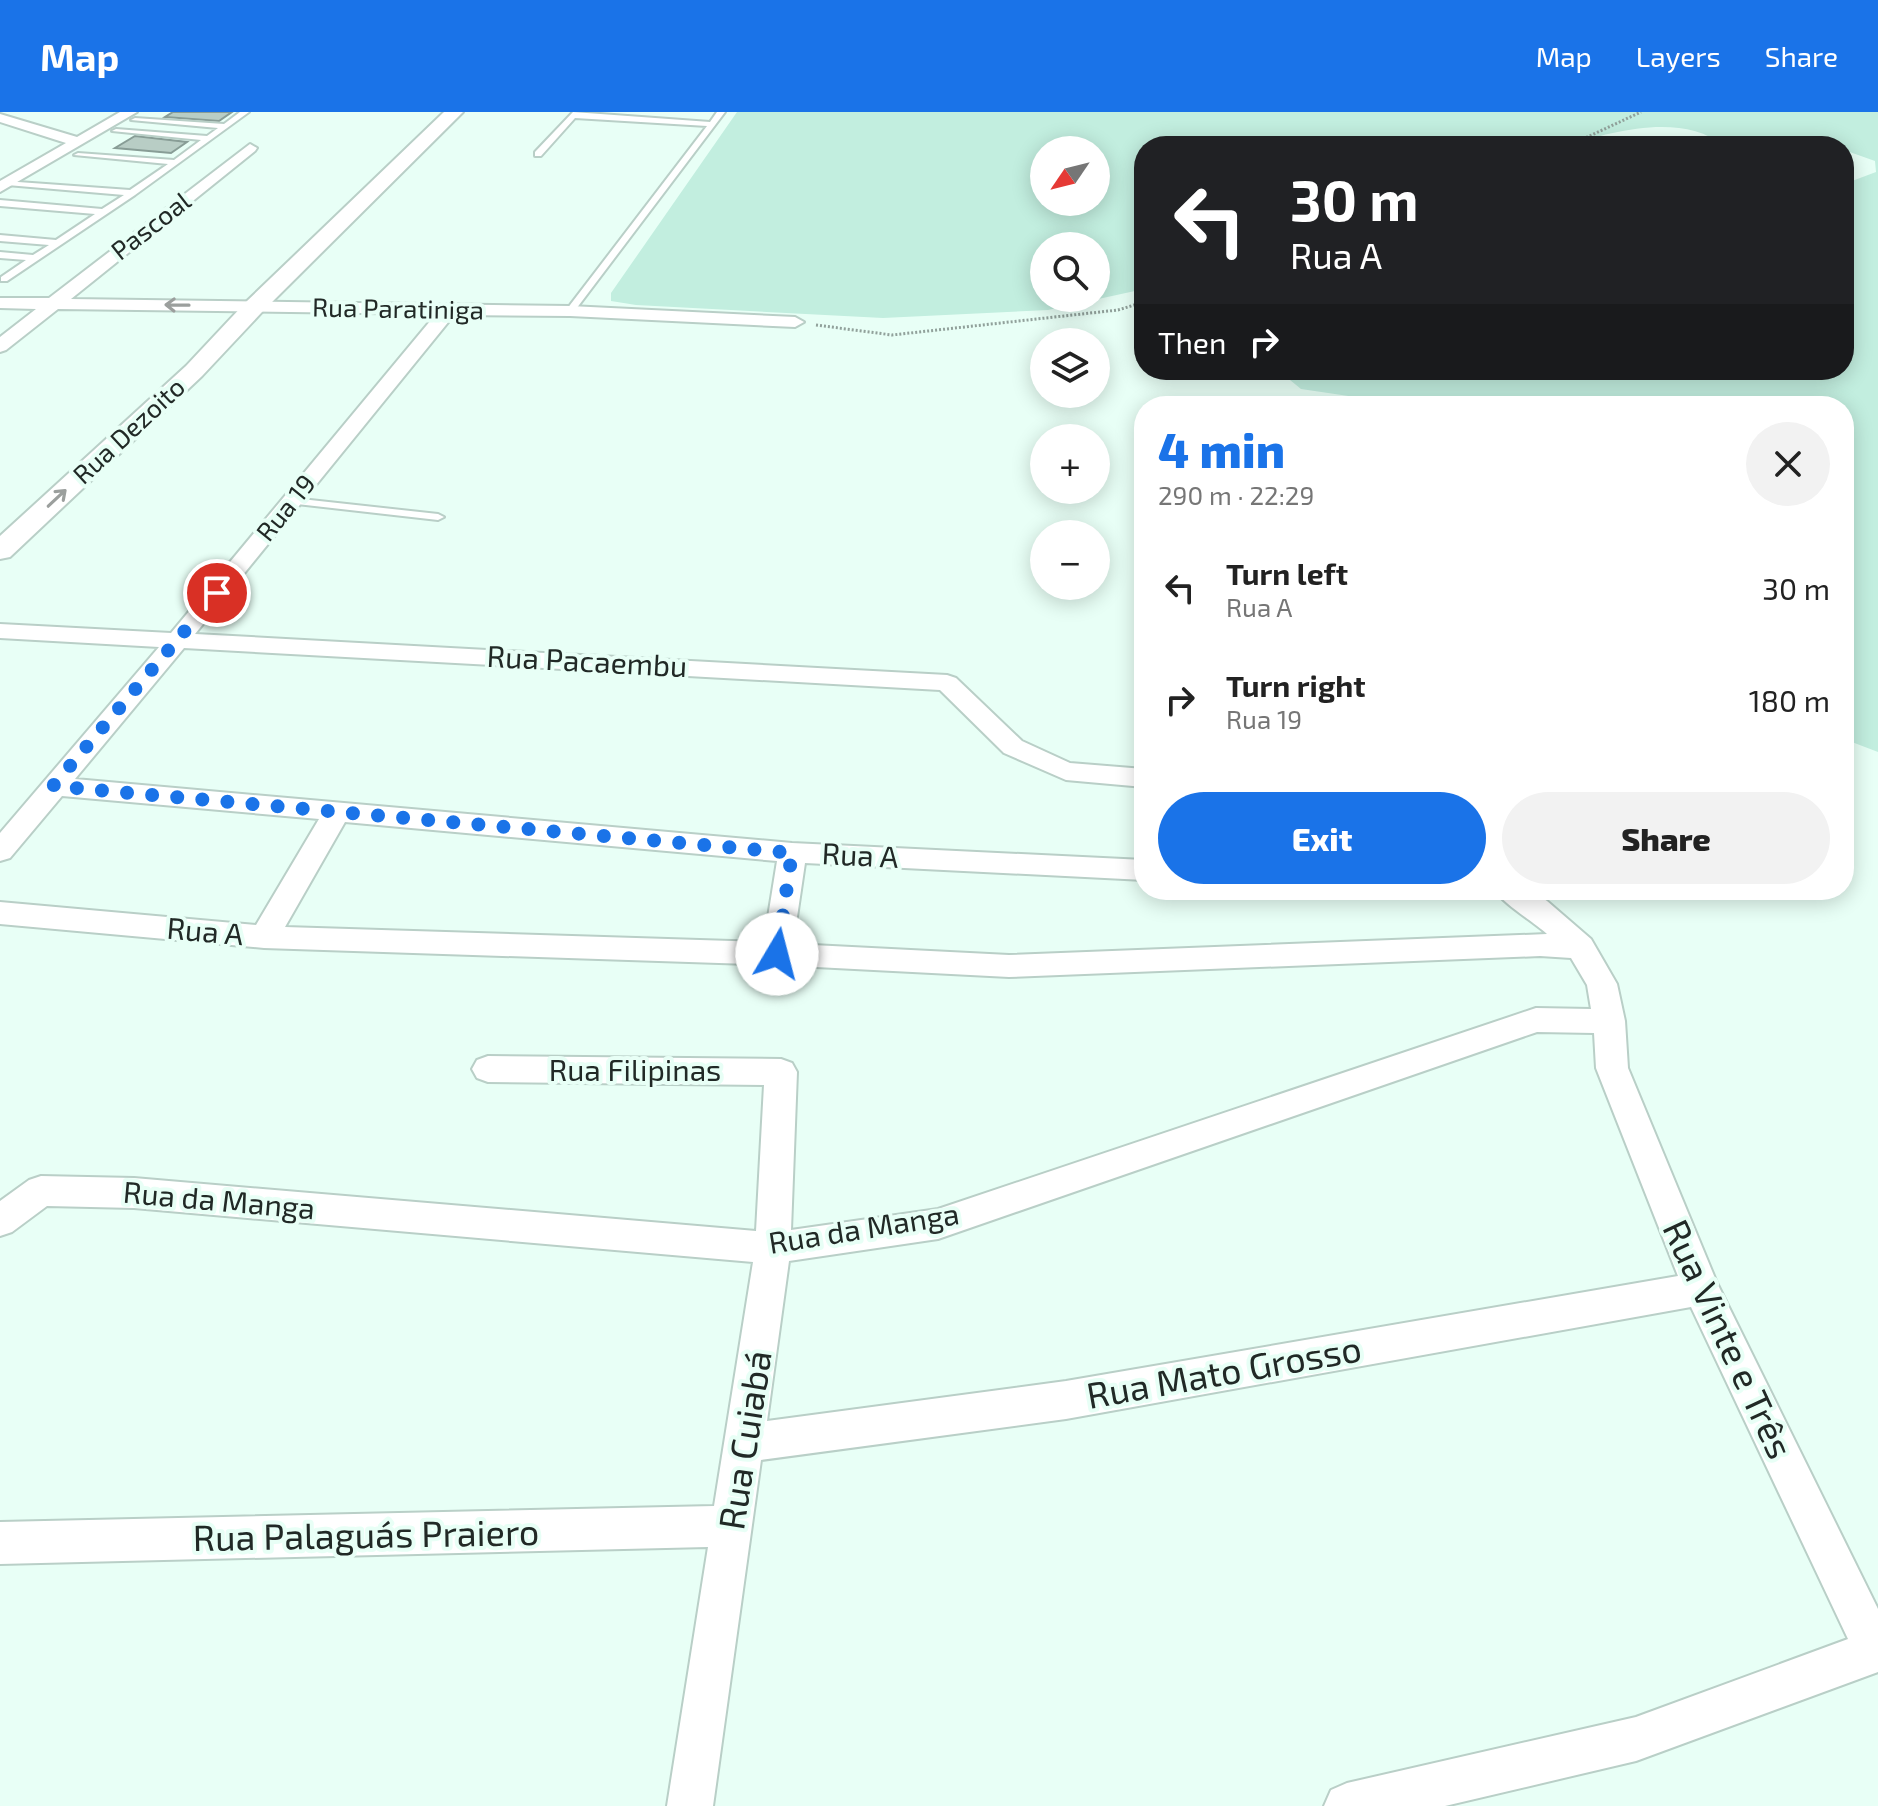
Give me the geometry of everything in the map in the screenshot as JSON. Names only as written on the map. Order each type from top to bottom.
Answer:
[{"type":"street","name":"Rua Dezoito","points":[[0,551],[194,371],[254,307],[454,112]]},
{"type":"street","points":[[4,185],[78,148],[132,116]]},
{"type":"street","points":[[0,118],[78,148]]},
{"type":"street","name":"Pascoal","points":[[0,346],[250,148]]},
{"type":"street","name":"Rua Paratiniga","points":[[0,303],[570,311],[795,322]]},
{"type":"street","name":"Rua 19","points":[[0,851],[179,639],[448,311]]},
{"type":"street","name":"Rua Pacaembu","points":[[0,631],[947,683],[1013,747],[1066,771],[1134,777]]},
{"type":"street","name":"Rua A","points":[[53,786],[792,853],[1134,870]]},
{"type":"street","name":"Rua A","points":[[0,913],[264,937],[338,810]]},
{"type":"street","points":[[777,954],[792,853]]},
{"type":"street","points":[[1525,900],[1580,947],[1602,984],[1609,1021]]},
{"type":"street","points":[[264,937],[777,954],[1009,966],[1540,945],[1580,947]]},
{"type":"street","name":"Rua da Manga","points":[[0,1221],[41,1191],[134,1193],[773,1248],[938,1224],[1536,1020],[1609,1021]]},
{"type":"street","name":"Rua Vinte e Três","points":[[1609,1021],[1612,1068],[1701,1289],[1876,1650]]},
{"type":"street","name":"Rua Filipinas","points":[[488,1069],[781,1072]]},
{"type":"street","name":"Rua Cuiabá","points":[[690,1806],[773,1248],[781,1072]]},
{"type":"street","name":"Rua Mato Grosso","points":[[746,1443],[1066,1400],[1701,1289]]},
{"type":"street","name":"Rua Palaguás Praiero","points":[[0,1543],[731,1526]]},
{"type":"street","points":[[1347,1806],[1636,1739],[1876,1650]]},
{"type":"lane","points":[[4,279],[245,112]]},
{"type":"lane","points":[[570,311],[721,112]]},
{"type":"lane","points":[[538,154],[575,114],[712,124]]},
{"type":"lane","points":[[132,116],[225,126]]},
{"type":"lane","points":[[116,131],[208,138]]},
{"type":"lane","points":[[78,148],[175,162]]},
{"type":"lane","points":[[4,185],[132,193]]},
{"type":"lane","points":[[0,203],[103,212]]},
{"type":"lane","points":[[0,238],[58,243]]},
{"type":"lane","points":[[0,255],[35,258]]},
{"type":"lane","points":[[292,501],[438,517]]},
{"type":"path","points":[[1589,136],[1641,112]]},
{"type":"path","points":[[795,322],[892,335],[1118,310],[1134,305]]},
{"type":"green space","points":[[737,112],[1878,112],[1878,752],[1854,743],[1854,396],[1348,396],[1301,389],[1290,380],[1854,380],[1854,180],[1876,172],[1875,161],[1854,154],[1854,136],[1707,136],[1668,127],[1625,130],[1601,136],[1134,136],[1134,291],[1110,296],[1110,232],[1030,232],[1030,311],[883,318],[636,305],[611,301],[611,293]]},
{"type":"building","points":[[173,112],[232,112],[219,121],[165,117]]},
{"type":"building","points":[[135,136],[187,142],[171,153],[115,148]]},
{"type":"route","points":[[217,593],[53,786],[792,853],[777,954]]}]
